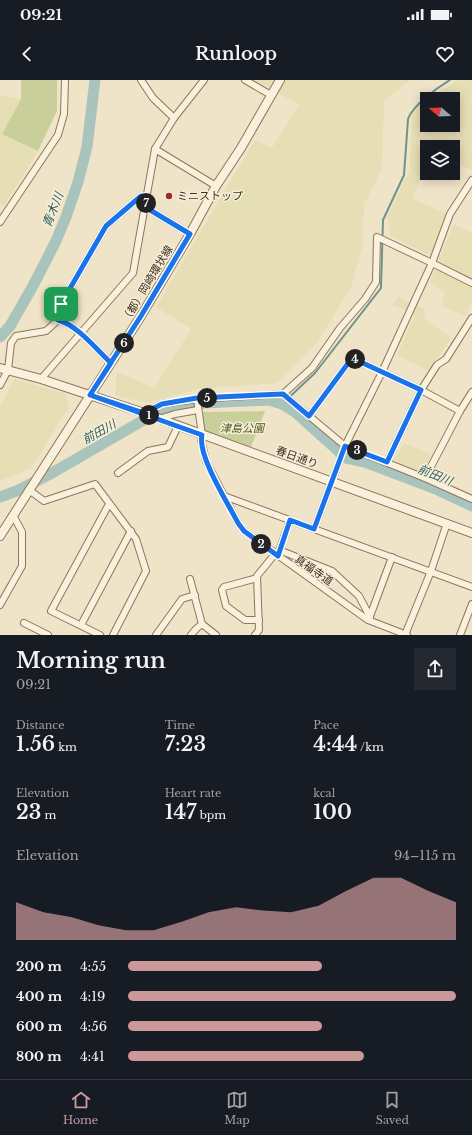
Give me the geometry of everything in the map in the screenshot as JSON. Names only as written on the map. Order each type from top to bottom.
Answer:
[{"type":"street","points":[[0,222],[58,134],[64,114],[65,80]]},
{"type":"street","points":[[141,80],[153,98],[174,118]]},
{"type":"street","points":[[40,379],[133,273],[155,149],[174,118],[204,80]]},
{"type":"street","points":[[245,80],[271,95]]},
{"type":"street","name":"（都）岡崎環状線","points":[[0,536],[3,525],[13,515],[30,490],[141,316],[190,234],[216,186],[241,148],[280,80]]},
{"type":"street","points":[[155,149],[216,186]]},
{"type":"street","points":[[314,529],[345,446],[382,372],[432,262],[450,214],[470,187],[472,180]]},
{"type":"street","points":[[0,385],[11,343],[16,336],[46,331],[58,320],[61,304],[106,226],[141,196],[147,197]]},
{"type":"street","points":[[145,207],[190,234]]},
{"type":"street","points":[[5,369],[144,413],[162,404],[197,398],[283,394],[312,368],[340,328],[365,299],[376,282],[377,237],[432,262],[472,283]]},
{"type":"street","points":[[387,462],[421,390],[437,365],[446,359],[472,318]]},
{"type":"street","points":[[58,320],[66,322],[80,333],[111,363]]},
{"type":"street","points":[[309,416],[352,358],[421,390],[460,411]]},
{"type":"street","points":[[425,478],[460,411],[472,392]]},
{"type":"street","points":[[283,394],[345,446],[387,462],[472,499]]},
{"type":"street","name":"真福寺道","points":[[197,398],[202,435],[201,440],[206,461],[241,528],[369,618],[406,635]]},
{"type":"street","points":[[159,419],[175,414],[198,410]]},
{"type":"street","name":"春日通り","points":[[144,413],[472,533]]},
{"type":"street","points":[[118,473],[148,451],[168,447],[178,426]]},
{"type":"street","points":[[30,490],[44,501],[95,484],[136,539],[146,571],[113,635]]},
{"type":"street","points":[[224,496],[472,587]]},
{"type":"street","points":[[100,635],[51,611],[109,504]]},
{"type":"street","points":[[0,605],[22,566],[22,532],[13,515]]},
{"type":"street","points":[[255,635],[258,630],[259,620],[258,574],[277,554],[290,520]]},
{"type":"street","points":[[406,635],[447,523]]},
{"type":"street","points":[[81,625],[131,532]]},
{"type":"street","points":[[277,554],[332,571],[359,596],[369,618]]},
{"type":"street","points":[[369,618],[392,557]]},
{"type":"street","points":[[257,578],[224,587],[222,590],[226,606],[245,620],[259,620]]},
{"type":"street","points":[[190,579],[202,624],[216,635]]},
{"type":"street","points":[[156,635],[182,599],[195,595]]},
{"type":"street","points":[[460,635],[472,604]]},
{"type":"street","points":[[24,623],[48,635]]},
{"type":"street","points":[[191,635],[196,628],[202,624]]},
{"type":"shaded area","points":[[255,80],[410,80],[384,101],[382,169],[364,204],[362,247],[351,287],[316,344],[276,383],[198,389],[146,403],[115,395],[117,372],[154,388],[191,329],[156,307],[255,140],[272,148],[299,105]]},
{"type":"shaded area","points":[[457,80],[472,80],[472,170],[460,165],[460,140],[420,140],[420,180],[413,199],[446,213],[431,256],[390,236],[387,217],[409,171],[412,116],[418,106],[420,105],[420,132],[460,132],[460,92],[439,92]]},
{"type":"shaded area","points":[[0,95],[21,99],[2,134],[38,151],[4,206],[0,203]]},
{"type":"shaded area","points":[[454,224],[472,233],[472,300],[466,316],[441,306],[445,293],[430,282]]},
{"type":"shaded area","points":[[398,297],[425,309],[424,318],[451,338],[428,371],[397,355],[415,315],[392,305]]},
{"type":"shaded area","points":[[14,379],[66,394],[69,407],[31,468],[0,481],[0,407]]},
{"type":"shaded area","points":[[404,443],[431,454],[423,473],[394,460]]},
{"type":"green space","points":[[21,80],[57,80],[57,111],[38,151],[2,134],[21,99]]},
{"type":"green space","name":"津島公園","points":[[265,411],[251,447],[205,431],[202,412]]},
{"type":"waterway","name":"青木川","points":[[0,337],[10,326],[34,284],[56,241],[66,217],[78,182],[87,147],[95,80]]},
{"type":"waterway","points":[[282,404],[315,373],[381,288],[383,220],[404,175],[408,119],[420,103],[432,92],[450,80]]},
{"type":"waterway","name":"前田川","points":[[0,497],[19,490],[52,473],[142,421],[166,410],[203,403],[269,400],[282,404],[295,412],[346,458],[365,462],[436,489],[472,506]]},
{"type":"place","name":"ミニストップ","points":[[169,196]]},
{"type":"route","points":[[61,304],[58,320],[66,322],[80,333],[111,363],[90,395],[144,413],[202,435],[201,440],[206,461],[241,528],[278,556],[290,520],[314,529],[345,446],[387,462],[421,390],[352,358],[309,416],[283,394],[197,398],[162,404],[144,413],[90,395],[141,316],[190,234],[145,207],[147,197],[141,196],[106,226],[61,304]]}]
